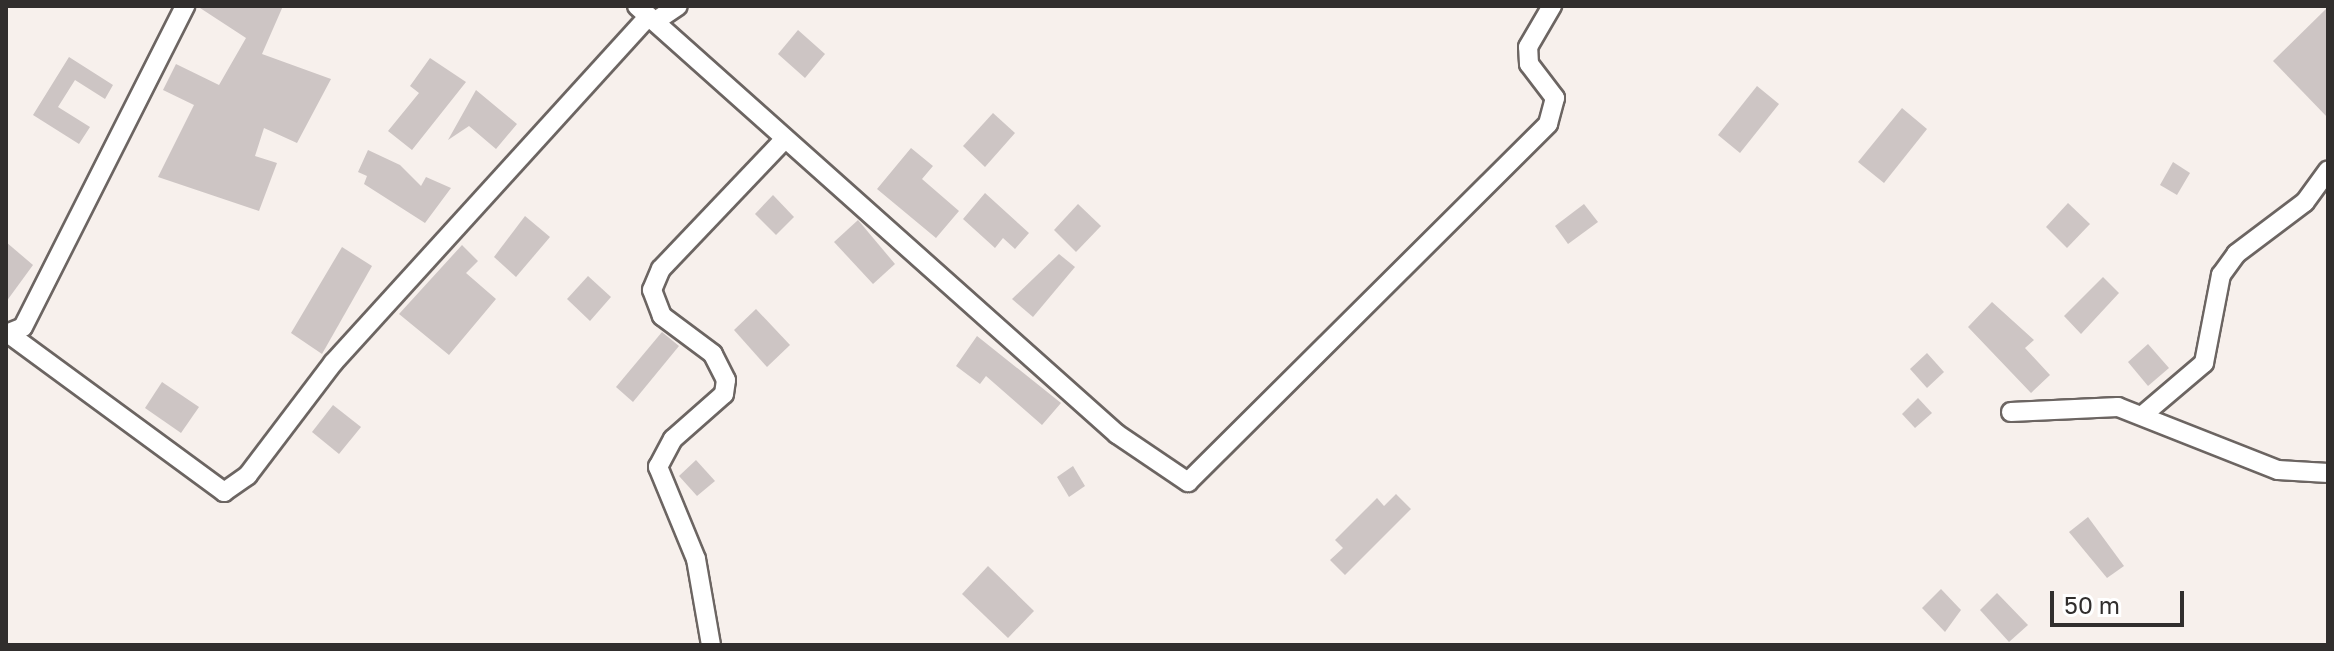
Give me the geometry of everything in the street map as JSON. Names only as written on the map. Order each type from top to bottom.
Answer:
[{"type":"street","points":[[185,6],[101,183],[23,327],[8,334],[224,492],[248,475],[333,363],[648,14],[678,6]]},
{"type":"street","points":[[648,14],[776,124],[783,141],[1117,434],[1188,482],[1548,124],[1555,98],[1529,64],[1528,47],[1552,6]]},
{"type":"street","points":[[711,645],[696,559],[658,467],[673,439],[724,394],[726,380],[713,354],[662,316],[652,290],[661,269],[783,141]]},
{"type":"street","points":[[2144,414],[2204,363],[2221,275],[2236,254],[2305,202],[2328,170]]},
{"type":"street","points":[[2011,412],[2118,407],[2144,414],[2278,470],[2328,473]]},
{"type":"building","points":[[197,6],[283,6],[262,54],[331,79],[297,143],[264,128],[255,156],[277,163],[259,211],[158,177],[194,105],[163,90],[176,64],[219,85],[246,38]]},
{"type":"building","points":[[2328,7],[2328,118],[2273,61]]},
{"type":"building","points":[[798,30],[825,54],[805,78],[778,54]]},
{"type":"building","points":[[69,57],[113,85],[105,99],[75,80],[58,107],[90,127],[79,144],[33,115]]},
{"type":"building","points":[[430,58],[466,82],[412,150],[388,131],[419,93],[410,86]]},
{"type":"building","points":[[1757,86],[1779,104],[1740,153],[1718,135]]},
{"type":"building","points":[[476,90],[517,124],[496,149],[469,126],[448,140]]},
{"type":"building","points":[[1902,108],[1927,129],[1884,183],[1858,162]]},
{"type":"building","points":[[993,113],[1015,133],[985,167],[963,146]]},
{"type":"building","points":[[911,148],[933,166],[922,179],[959,211],[936,238],[877,189]]},
{"type":"building","points":[[368,150],[400,165],[421,186],[426,177],[451,188],[425,223],[364,184],[367,176],[358,172]]},
{"type":"building","points":[[2173,162],[2190,173],[2177,195],[2160,185]]},
{"type":"building","points":[[985,193],[1029,233],[1015,249],[1003,238],[995,248],[963,219]]},
{"type":"building","points":[[773,195],[794,217],[776,235],[755,214]]},
{"type":"building","points":[[2068,203],[2090,224],[2067,248],[2046,227]]},
{"type":"building","points":[[1078,204],[1101,226],[1076,252],[1054,230]]},
{"type":"building","points":[[1584,204],[1598,222],[1568,244],[1555,226]]},
{"type":"building","points":[[525,216],[550,237],[516,277],[494,257]]},
{"type":"building","points":[[858,220],[895,264],[873,284],[834,242]]},
{"type":"building","points":[[6,242],[33,265],[6,302]]},
{"type":"building","points":[[462,245],[478,261],[466,273],[496,299],[449,355],[399,314]]},
{"type":"building","points":[[342,247],[372,266],[322,354],[291,333]]},
{"type":"building","points":[[1059,254],[1075,267],[1033,317],[1012,299]]},
{"type":"building","points":[[588,276],[611,297],[590,321],[567,299]]},
{"type":"building","points":[[2103,277],[2119,293],[2081,334],[2064,316]]},
{"type":"building","points":[[1992,302],[2034,340],[2025,348],[2050,375],[2031,393],[1968,327]]},
{"type":"building","points":[[756,309],[790,345],[767,367],[734,330]]},
{"type":"building","points":[[662,332],[679,346],[633,402],[616,387]]},
{"type":"building","points":[[977,336],[1061,403],[1042,425],[986,376],[980,384],[956,366]]},
{"type":"building","points":[[2148,344],[2169,368],[2148,386],[2128,362]]},
{"type":"building","points":[[1927,353],[1944,372],[1927,388],[1910,369]]},
{"type":"building","points":[[162,382],[199,407],[181,433],[145,408]]},
{"type":"building","points":[[1918,398],[1932,413],[1915,428],[1902,414]]},
{"type":"building","points":[[333,405],[361,427],[339,454],[312,432]]},
{"type":"building","points":[[696,460],[715,481],[697,496],[679,476]]},
{"type":"building","points":[[1073,466],[1085,486],[1069,497],[1057,477]]},
{"type":"building","points":[[1396,494],[1411,509],[1345,575],[1330,560],[1343,548],[1335,540],[1377,498],[1384,506]]},
{"type":"building","points":[[2088,517],[2124,566],[2107,578],[2069,532]]},
{"type":"building","points":[[988,566],[1034,611],[1008,638],[962,594]]},
{"type":"building","points":[[1941,589],[1961,610],[1945,632],[1922,608]]},
{"type":"building","points":[[1997,593],[2028,625],[2009,642],[1980,610]]}]
